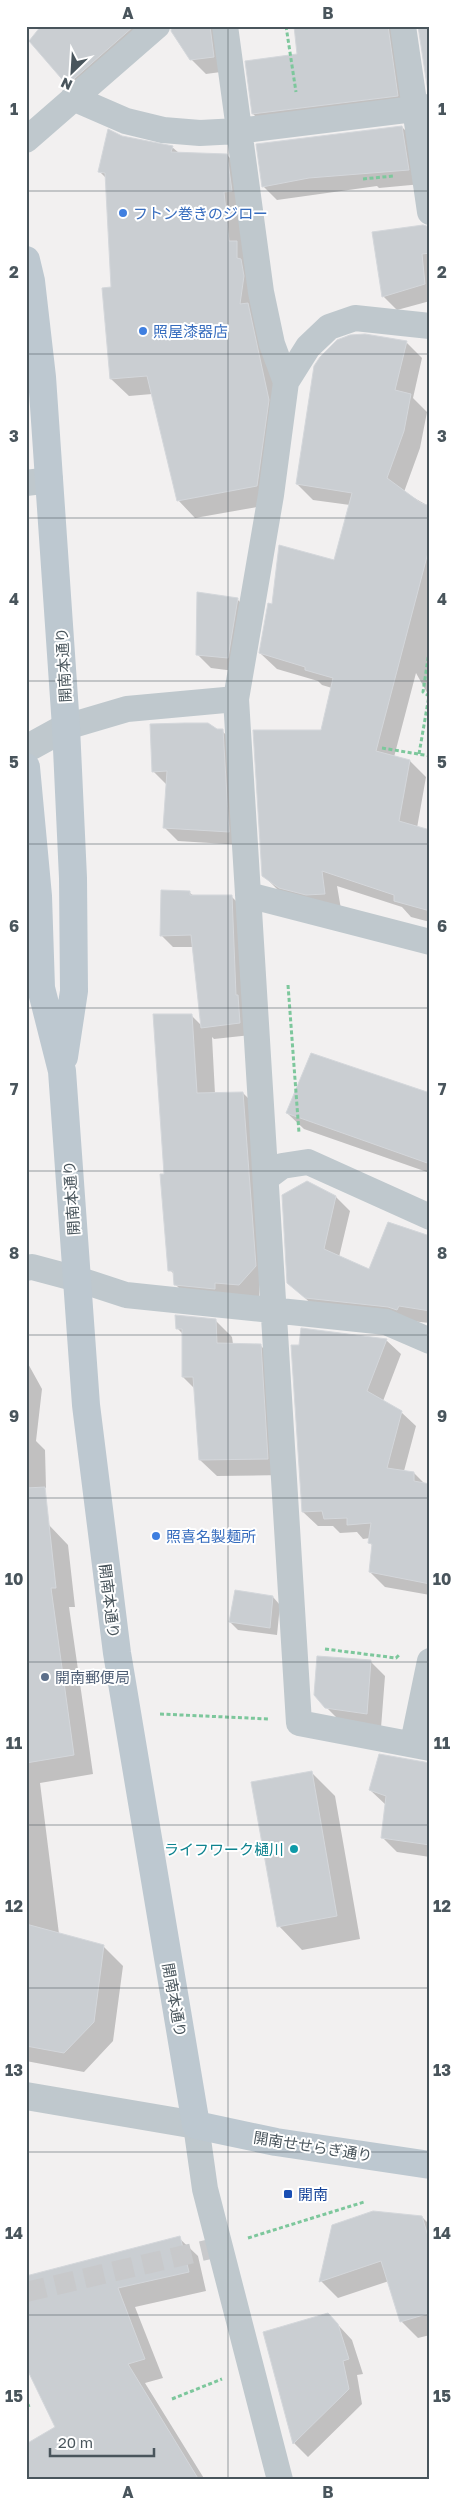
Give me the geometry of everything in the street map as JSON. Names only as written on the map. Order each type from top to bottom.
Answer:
[{"type":"main road","name":"開南本通り","points":[[26,260],[31,281],[42,377],[38,482],[66,727],[73,878],[74,992],[62,1071]]},
{"type":"main road","name":"開南本通り","points":[[26,767],[38,896],[41,988],[62,1071],[86,1405],[126,1712],[196,2125]]},
{"type":"main road","name":"開南せせらぎ通り","points":[[196,2125],[276,2142],[430,2165]]},
{"type":"street","points":[[225,26],[260,292],[272,344],[286,382]]},
{"type":"street","points":[[403,26],[422,108],[430,212]]},
{"type":"street","points":[[26,140],[147,29]]},
{"type":"street","points":[[73,98],[126,121],[162,130],[200,133],[238,131],[422,108]]},
{"type":"street","points":[[430,326],[355,318],[329,327],[308,347],[286,382],[271,495],[236,699],[299,1723],[421,1745],[430,1661]]},
{"type":"street","points":[[26,749],[66,727],[128,709],[236,699]]},
{"type":"street","points":[[248,895],[430,942]]},
{"type":"street","points":[[266,1178],[282,1166],[308,1162],[430,1217]]},
{"type":"street","points":[[26,1268],[32,1267],[77,1279],[126,1295],[386,1322],[430,1341]]},
{"type":"street","points":[[26,2096],[196,2125],[205,2189],[280,2480]]},
{"type":"path","points":[[286,26],[301,123]]},
{"type":"path","points":[[418,754],[429,696],[423,692],[430,645]]},
{"type":"path","points":[[382,748],[430,756]]},
{"type":"path","points":[[287,978],[299,1135],[315,1143],[308,1162]]},
{"type":"path","points":[[294,1646],[396,1658],[403,1652]]},
{"type":"path","points":[[126,1712],[269,1719],[299,1723]]},
{"type":"path","points":[[219,2247],[364,2202]]},
{"type":"path","points":[[172,2399],[250,2367]]},
{"type":"path","points":[[26,2398],[30,2407]]},
{"type":"building","points":[[41,26],[134,26],[67,85],[29,41]]},
{"type":"building","points":[[172,26],[210,26],[214,57],[190,60],[171,31]]},
{"type":"building","points":[[294,26],[388,26],[398,96],[252,114],[245,61],[297,54]]},
{"type":"building","points":[[418,26],[430,26],[430,92],[428,92]]},
{"type":"building","points":[[402,126],[409,170],[309,178],[262,187],[256,144]]},
{"type":"building","points":[[108,129],[122,136],[173,146],[171,152],[227,154],[232,191],[224,192],[229,241],[237,241],[237,258],[241,259],[244,276],[240,304],[248,303],[269,400],[257,486],[177,501],[147,376],[110,379],[102,288],[111,287],[105,173],[98,172]]},
{"type":"building","points":[[423,225],[430,227],[430,253],[422,254],[425,284],[382,297],[372,232]]},
{"type":"building","points":[[365,334],[407,341],[395,390],[411,394],[404,431],[387,478],[421,503],[430,506],[430,545],[376,751],[410,760],[399,821],[430,830],[430,911],[394,901],[394,895],[322,871],[325,894],[306,895],[279,888],[262,876],[253,730],[321,730],[333,678],[259,653],[268,603],[272,604],[279,545],[334,560],[352,493],[296,484],[314,366],[337,340],[350,335]]},
{"type":"building","points":[[197,592],[238,598],[228,658],[196,655]]},
{"type":"building","points":[[208,723],[217,729],[223,729],[229,832],[163,828],[167,771],[152,772],[150,724]]},
{"type":"building","points":[[161,890],[190,891],[190,895],[232,895],[236,995],[238,995],[240,1023],[201,1028],[191,935],[160,936]]},
{"type":"building","points":[[153,1014],[192,1014],[197,1093],[243,1092],[256,1266],[239,1285],[215,1283],[215,1289],[174,1285],[173,1271],[168,1271],[160,1174],[164,1174]]},
{"type":"building","points":[[311,1053],[430,1093],[430,1164],[286,1113]]},
{"type":"building","points":[[307,1181],[336,1196],[324,1249],[369,1269],[388,1222],[430,1236],[430,1311],[399,1306],[397,1310],[388,1307],[305,1298],[287,1283],[282,1195]]},
{"type":"building","points":[[175,1315],[216,1319],[217,1343],[261,1344],[268,1459],[199,1460],[193,1377],[182,1377],[182,1329],[176,1329]]},
{"type":"building","points":[[301,1328],[387,1339],[367,1391],[402,1411],[387,1468],[414,1472],[414,1481],[430,1484],[430,1584],[369,1572],[372,1544],[368,1543],[371,1523],[347,1525],[347,1518],[324,1519],[322,1511],[302,1512],[291,1345],[299,1345]]},
{"type":"building","points":[[45,1487],[56,1588],[51,1588],[74,1755],[26,1763],[26,1488]]},
{"type":"building","points":[[235,1590],[273,1596],[270,1628],[229,1622]]},
{"type":"building","points":[[317,1656],[371,1660],[367,1714],[325,1708],[314,1695]]},
{"type":"building","points":[[379,1754],[430,1763],[430,1845],[381,1838],[386,1796],[369,1790]]},
{"type":"building","name":"ライフワーク樋川","points":[[312,1771],[337,1916],[277,1927],[251,1782]]},
{"type":"building","points":[[26,1924],[104,1945],[94,2022],[64,2053],[26,2046]]},
{"type":"building","points":[[373,2211],[422,2216],[430,2243],[430,2313],[400,2322],[381,2261],[319,2282],[332,2225]]},
{"type":"building","points":[[180,2236],[189,2272],[118,2288],[145,2359],[128,2364],[199,2480],[26,2480],[26,2444],[55,2427],[26,2367],[26,2276]]},
{"type":"building","points":[[328,2313],[338,2324],[349,2359],[343,2361],[349,2389],[293,2444],[263,2332]]},
{"type":"tunnel","points":[[26,2292],[219,2247]]},
{"type":"place","name":"フトン巻きのジロー","points":[[123,213]]},
{"type":"place","name":"照屋漆器店","points":[[143,331]]},
{"type":"place","name":"照喜名製麺所","points":[[156,1536]]},
{"type":"place","name":"開南郵便局","points":[[45,1677]]},
{"type":"place","name":"ライフワーク樋川","points":[[294,1849]]},
{"type":"place","name":"開南","points":[[288,2194]]}]
